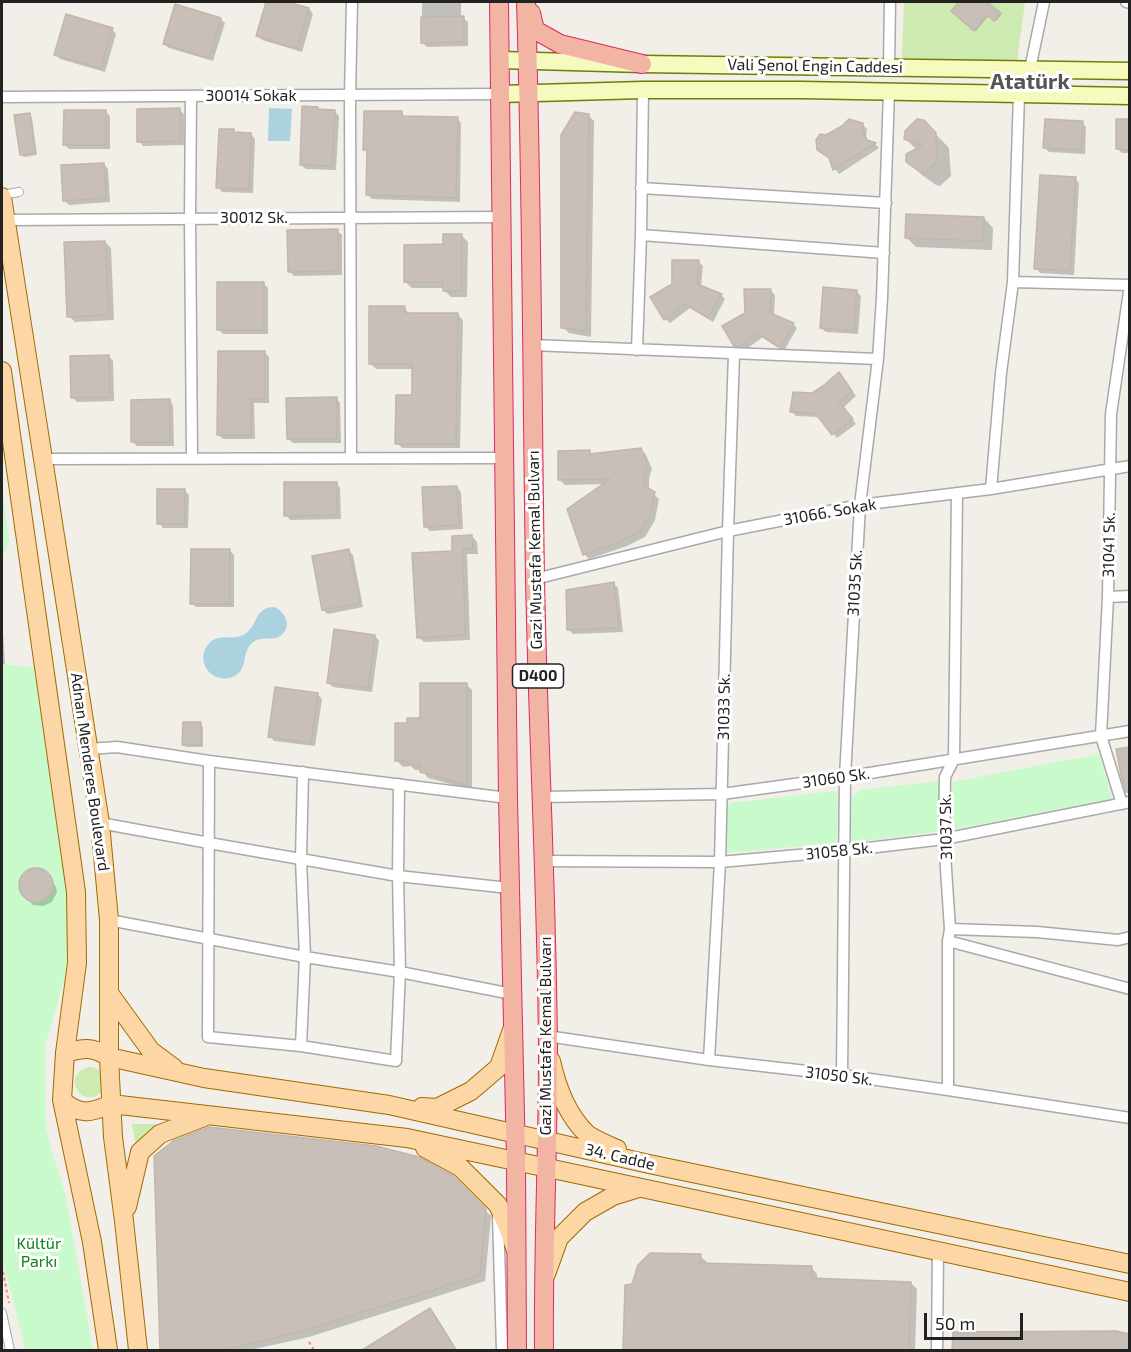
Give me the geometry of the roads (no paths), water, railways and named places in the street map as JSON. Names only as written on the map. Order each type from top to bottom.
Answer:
[{"type":"highway","name":"Gazi Mustafa Kemal Bulvarı","points":[[499,2],[503,458],[509,888],[516,1161],[517,1350]]},
{"type":"highway","name":"Gazi Mustafa Kemal Bulvarı","points":[[527,2],[535,579],[547,1043],[544,1350]]},
{"type":"highway","points":[[527,2],[535,30],[548,38],[560,44],[642,64]]},
{"type":"main road","name":"Vali Şenol Engin Caddesi","points":[[500,60],[1130,71]]},
{"type":"main road","name":"Vali Şenol Engin Caddesi","points":[[500,94],[643,90],[889,91],[1130,96]]},
{"type":"main road","name":"Adnan Menderes Boulevard","points":[[7,194],[6,220],[100,823],[109,920],[109,1056],[113,1137],[138,1350]]},
{"type":"main road","name":"Adnan Menderes Boulevard","points":[[2,371],[76,892],[77,963],[65,1053],[62,1100],[92,1242],[108,1350]]},
{"type":"main road","points":[[109,993],[151,1051],[174,1068],[204,1078]]},
{"type":"main road","points":[[389,1105],[437,1108],[471,1091],[499,1067],[513,1029]]},
{"type":"main road","points":[[547,1043],[554,1076],[568,1111],[588,1135],[649,1164]]},
{"type":"main road","points":[[65,1053],[90,1048],[109,1056]]},
{"type":"main road","name":"34. Cadde","points":[[109,1056],[204,1078],[389,1105],[649,1164],[1130,1264]]},
{"type":"main road","points":[[62,1100],[69,1107],[89,1112],[111,1104]]},
{"type":"main road","name":"34. Cadde","points":[[111,1104],[407,1138],[1130,1292]]},
{"type":"main road","points":[[124,1221],[140,1152],[160,1134],[209,1115]]},
{"type":"main road","points":[[407,1138],[460,1167],[498,1206],[517,1256]]},
{"type":"main road","points":[[543,1281],[559,1238],[585,1212],[613,1196],[641,1188]]},
{"type":"street","points":[[351,458],[352,2]]},
{"type":"street","points":[[889,67],[890,2]]},
{"type":"street","points":[[1030,69],[1044,2]]},
{"type":"street","points":[[637,350],[643,90]]},
{"type":"street","name":"31035 Sk.","points":[[842,1076],[845,777],[860,505],[878,359],[889,91]]},
{"type":"street","name":"30014 Sokak","points":[[2,97],[500,94]]},
{"type":"street","points":[[991,489],[1001,374],[1013,282],[1019,94]]},
{"type":"street","points":[[191,97],[192,458]]},
{"type":"street","points":[[641,188],[886,203]]},
{"type":"street","name":"30012 Sk.","points":[[6,220],[502,217]]},
{"type":"street","points":[[641,235],[884,253]]},
{"type":"street","points":[[1013,282],[1129,285]]},
{"type":"street","name":"31041 Sk.","points":[[1126,803],[1101,736],[1108,597],[1112,414],[1129,285]]},
{"type":"street","points":[[532,345],[878,359]]},
{"type":"street","name":"31033 Sk.","points":[[709,1060],[720,862],[734,354]]},
{"type":"street","points":[[43,459],[503,458]]},
{"type":"street","name":"31066. Sokak","points":[[535,579],[728,531],[860,505],[991,489],[1130,466]]},
{"type":"street","name":"31037 Sk.","points":[[948,1090],[949,935],[944,839],[945,777],[954,759],[957,493]]},
{"type":"street","points":[[1108,597],[1130,596]]},
{"type":"street","name":"31060 Sk.","points":[[541,796],[722,794],[845,777],[1130,731]]},
{"type":"street","points":[[88,749],[117,747],[209,761],[508,798]]},
{"type":"street","points":[[209,761],[208,1037],[301,1046],[396,1061],[400,972],[399,784]]},
{"type":"street","points":[[301,1046],[305,957],[301,859],[303,772]]},
{"type":"street","name":"31058 Sk.","points":[[544,861],[720,862],[843,851],[944,839],[1126,803]]},
{"type":"street","points":[[100,823],[398,876],[509,888]]},
{"type":"street","points":[[109,920],[512,994]]},
{"type":"street","points":[[949,935],[1037,932],[1118,940],[1130,938]]},
{"type":"street","points":[[949,935],[1130,989]]},
{"type":"street","name":"31050 Sk.","points":[[547,1043],[842,1076],[1130,1118]]},
{"type":"street","points":[[498,1206],[502,1350]]},
{"type":"street","points":[[937,1350],[938,1251]]},
{"type":"street","points":[[2,1313],[10,1350]]},
{"type":"water","points":[[269,108],[292,109],[290,141],[268,141]]},
{"type":"water","points":[[274,607],[282,612],[287,624],[280,636],[253,642],[247,649],[242,668],[235,676],[216,677],[207,670],[203,658],[211,642],[215,639],[245,634],[263,610]]},
{"type":"district","name":"Atatürk","points":[[1030,82]]},
{"type":"park label","name":"Kültür Parkı","points":[[39,1253]]}]
